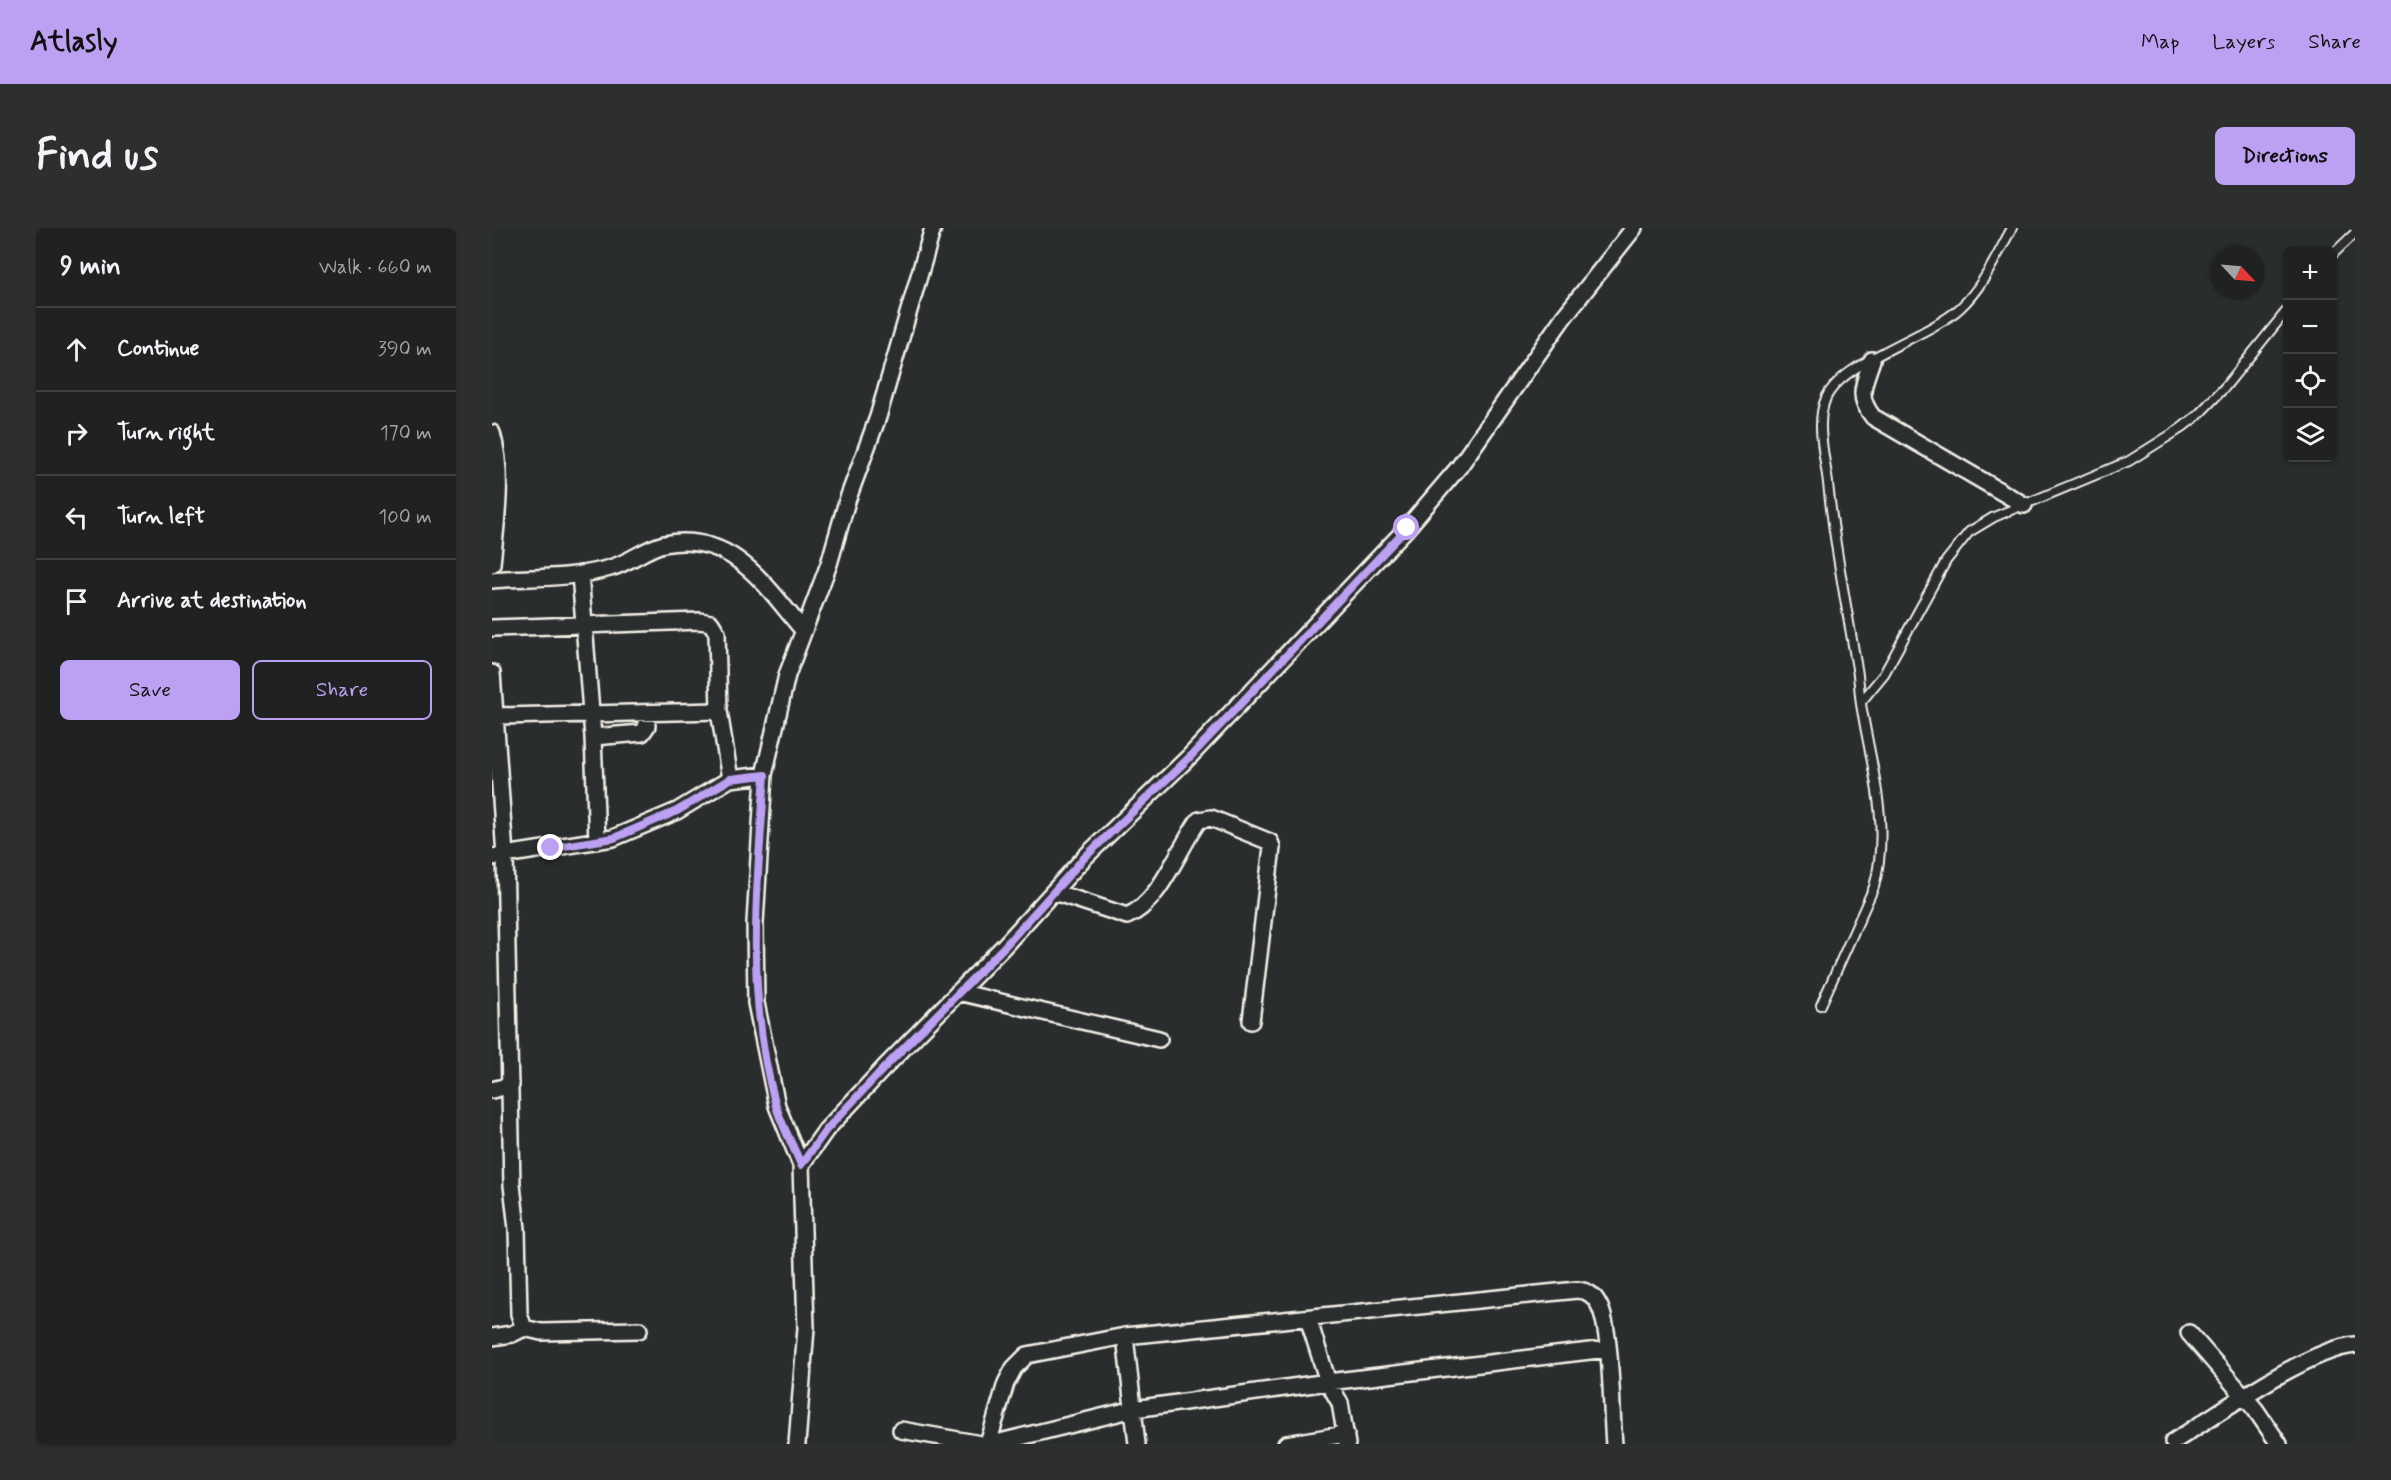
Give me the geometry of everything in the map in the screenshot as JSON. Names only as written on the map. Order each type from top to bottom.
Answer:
[{"type":"street","points":[[797,1444],[806,1328],[801,1165],[777,1106],[756,1003],[755,923],[765,775],[788,675],[829,564],[847,501],[878,417],[933,228]]},
{"type":"street","points":[[801,1165],[826,1130],[1084,858],[1191,756],[1407,528],[1459,467],[1563,318],[1634,228]]},
{"type":"street","points":[[1872,360],[1862,391],[1863,405],[1873,417],[2024,505]]},
{"type":"street","points":[[492,433],[497,457],[492,564]]},
{"type":"street","points":[[492,580],[580,574],[610,568],[662,544],[691,541],[713,546],[739,558],[803,630]]},
{"type":"street","points":[[580,574],[593,737],[597,842]]},
{"type":"street","points":[[492,628],[700,621],[711,623],[717,633],[719,711],[730,779]]},
{"type":"street","points":[[492,673],[496,716],[499,937],[511,1085],[512,1185],[517,1229],[519,1314],[524,1328]]},
{"type":"street","points":[[496,716],[719,711]]},
{"type":"street","points":[[593,737],[642,733],[646,726],[645,713]]},
{"type":"street","points":[[499,856],[597,842],[630,832],[677,811],[730,779],[765,775]]},
{"type":"street","points":[[1054,892],[1127,916],[1138,912],[1152,898],[1199,820],[1211,818],[1270,842],[1272,847],[1251,1021]]},
{"type":"street","points":[[958,992],[1159,1039]]},
{"type":"street","points":[[492,1090],[511,1085]]},
{"type":"street","points":[[1607,1349],[1328,1382],[1134,1409],[990,1444],[1006,1383],[1014,1368],[1028,1355],[1125,1336],[1244,1322],[1308,1318],[1584,1291],[1590,1293],[1600,1306],[1605,1319],[1614,1444]]},
{"type":"street","points":[[1286,1444],[1347,1439],[1340,1403],[1328,1382],[1308,1318]]},
{"type":"street","points":[[492,1337],[512,1334],[524,1328],[558,1333],[639,1330]]},
{"type":"street","points":[[2189,1333],[2244,1397],[2279,1444]]},
{"type":"street","points":[[1125,1336],[1137,1444]]},
{"type":"street","points":[[2173,1442],[2244,1397],[2324,1352],[2338,1346],[2355,1345]]},
{"type":"street","points":[[901,1430],[981,1444]]},
{"type":"lane","points":[[1821,1005],[1874,888],[1878,870],[1880,803],[1832,526],[1822,416],[1830,390],[1838,381],[1941,322],[1959,308],[1976,289],[2012,228]]},
{"type":"lane","points":[[2337,250],[2355,233]]},
{"type":"lane","points":[[1861,702],[1884,674],[1959,542],[1987,520],[2129,461],[2198,416],[2225,387],[2283,315]]},
{"type":"route","points":[[551,848],[614,838],[677,811],[730,779],[765,775],[755,923],[756,1003],[777,1106],[801,1165],[826,1130],[884,1068],[1004,947],[1084,858],[1191,756],[1407,528]]}]
